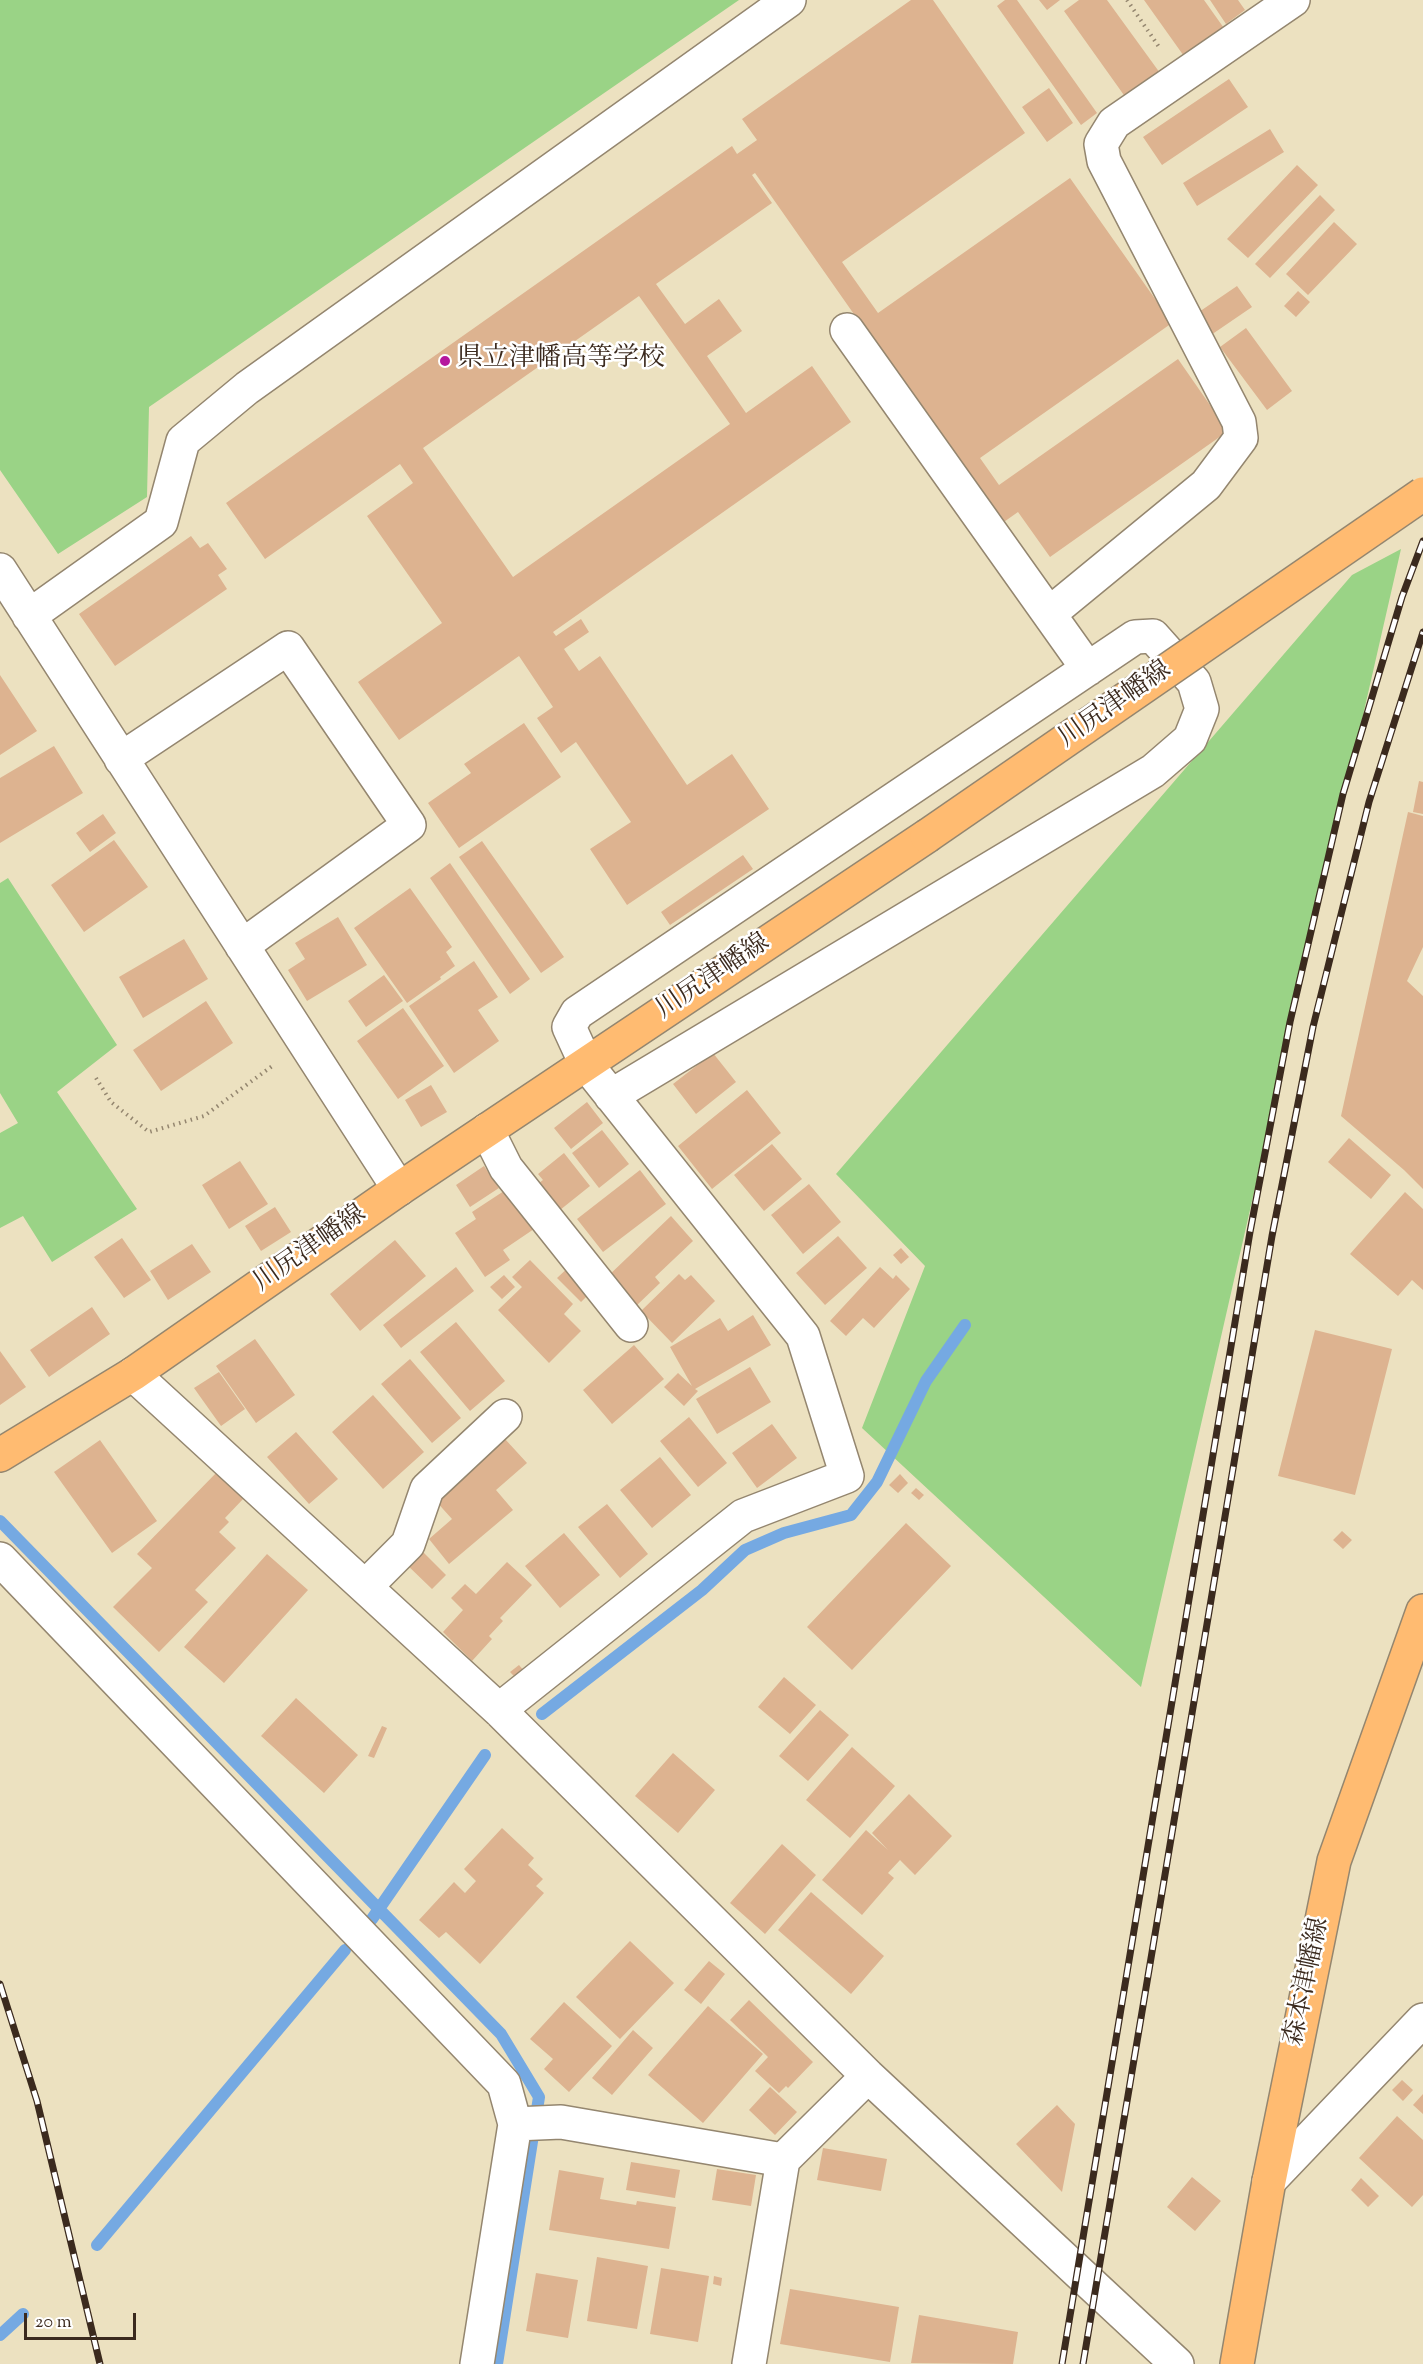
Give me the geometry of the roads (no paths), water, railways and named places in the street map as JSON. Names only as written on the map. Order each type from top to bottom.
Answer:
[{"type":"main road","name":"川尻津幡線","points":[[0,1455],[133,1374],[399,1189],[927,836],[1423,494]]},
{"type":"main road","name":"森本津幡線","points":[[1237,2364],[1269,2181],[1334,1861],[1423,1611]]},
{"type":"street","points":[[28,616],[161,522],[183,441],[247,388],[789,0]]},
{"type":"street","points":[[1050,614],[1206,485],[1240,438],[1239,422],[1104,161],[1101,144],[1114,123],[1293,0]]},
{"type":"street","points":[[847,330],[1088,669]]},
{"type":"street","points":[[0,570],[399,1189]]},
{"type":"street","points":[[499,1710],[743,1516],[847,1476],[803,1336],[611,1096],[586,1064],[569,1027],[577,1013],[1135,637],[1153,636],[1194,682],[1202,709],[1190,740],[1153,771],[611,1096]]},
{"type":"street","points":[[121,759],[288,648],[409,825],[242,946]]},
{"type":"street","points":[[487,1130],[506,1168],[631,1325]]},
{"type":"street","points":[[133,1374],[499,1710],[868,2076],[1177,2364]]},
{"type":"street","points":[[365,1587],[408,1545],[428,1489],[505,1416]]},
{"type":"street","points":[[0,1559],[504,2084],[519,2124],[477,2364]]},
{"type":"street","points":[[1269,2181],[1423,2020]]},
{"type":"street","points":[[749,2364],[783,2160],[868,2076]]},
{"type":"street","points":[[519,2124],[561,2122],[783,2160]]},
{"type":"waterway","points":[[542,1714],[702,1590],[745,1550],[784,1533],[851,1515],[877,1482],[926,1381],[965,1325]]},
{"type":"waterway","points":[[0,1521],[501,2034],[539,2097],[497,2364]]},
{"type":"waterway","points":[[372,1919],[485,1755]]},
{"type":"waterway","points":[[97,2245],[345,1950]]},
{"type":"waterway","points":[[0,2335],[23,2314]]},
{"type":"railway","points":[[1062,2364],[1250,1232],[1290,1022],[1343,794],[1402,597],[1423,541]]},
{"type":"railway","points":[[1083,2364],[1272,1236],[1313,1027],[1369,802],[1423,632]]},
{"type":"railway","points":[[0,1984],[37,2101],[100,2364]]},
{"type":"place","name":"県立津幡高等学校","points":[[445,361]]}]
